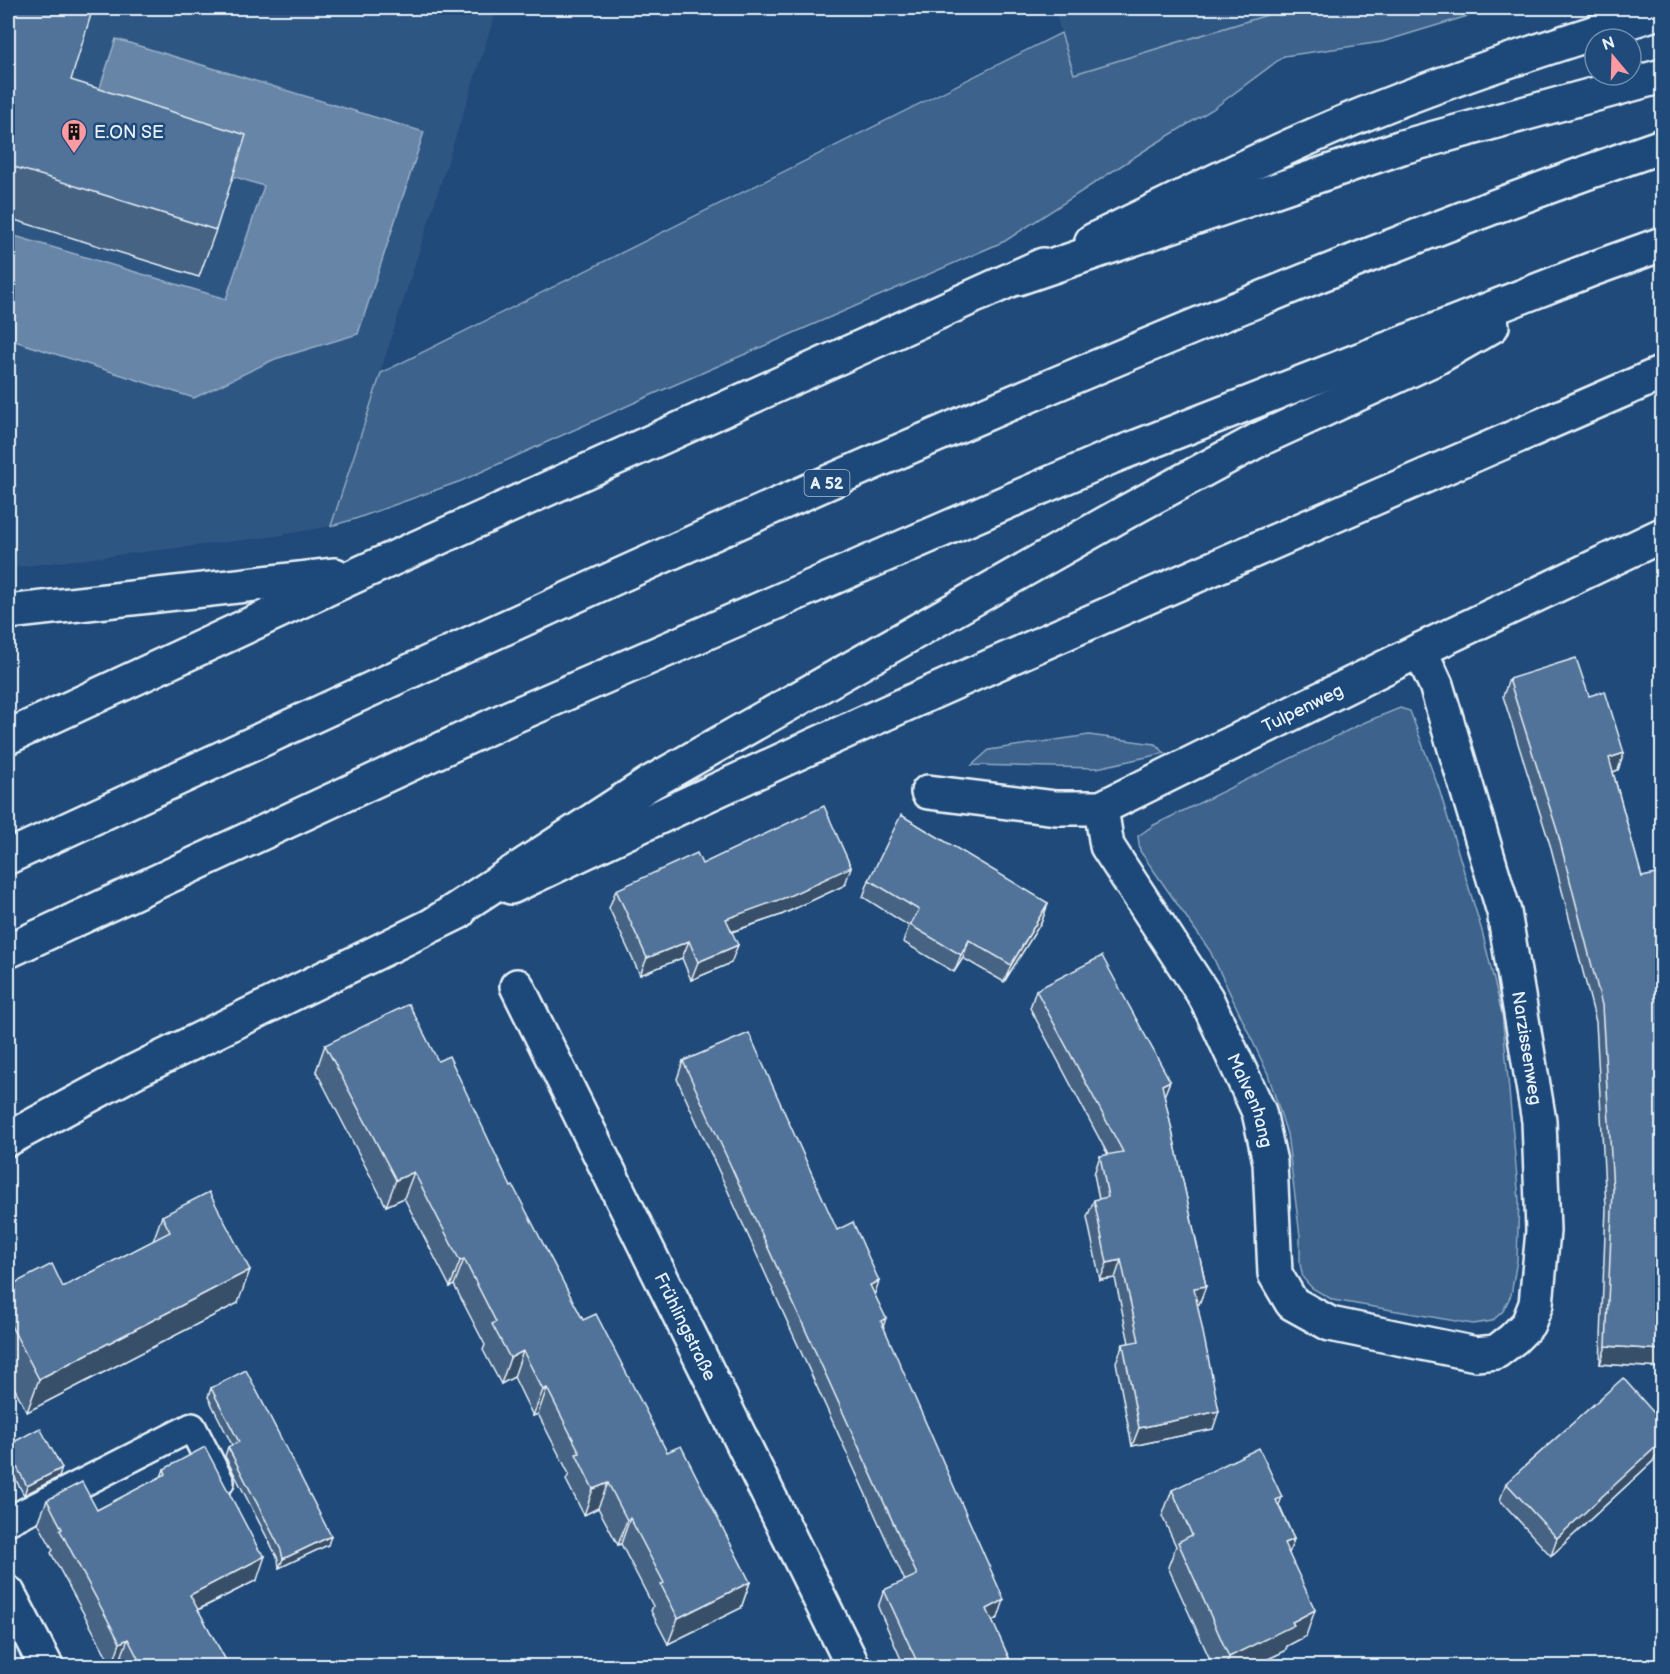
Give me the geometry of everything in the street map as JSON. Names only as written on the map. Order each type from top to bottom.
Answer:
[{"type":"main road","points":[[8,737],[363,572],[1018,278],[1254,162],[1425,90],[1532,51],[1662,11]]},
{"type":"main road","points":[[1018,278],[1402,147],[1662,76]]},
{"type":"main road","name":"A 52","points":[[8,857],[700,539],[1012,402],[1415,237],[1662,146]]},
{"type":"main road","points":[[8,951],[509,718],[1101,462],[1595,268],[1662,244]]},
{"type":"main road","points":[[434,924],[650,783],[1124,513],[1260,439],[1436,358],[1595,268]]},
{"type":"main road","points":[[8,1139],[133,1072],[689,801],[940,687],[1662,373]]},
{"type":"main road","name":"Tulpenweg","points":[[928,792],[1056,808],[1101,807],[1420,650],[1662,535]]},
{"type":"main road","points":[[8,612],[363,572]]},
{"type":"main road","name":"Narzissenweg","points":[[1406,1339],[1476,1354],[1496,1352],[1514,1339],[1528,1324],[1536,1304],[1543,1231],[1539,1121],[1504,912],[1436,685],[1420,650]]},
{"type":"main road","name":"Malvenhang","points":[[1101,807],[1107,846],[1206,998],[1259,1112],[1270,1162],[1275,1274],[1292,1303],[1330,1324],[1406,1339]]},
{"type":"main road","name":"Frühlingstraße","points":[[517,986],[853,1666]]},
{"type":"main road","points":[[8,1593],[46,1666]]},
{"type":"lane","points":[[8,1521],[192,1427],[233,1506]]},
{"type":"shaded area","points":[[8,8],[497,8],[331,526],[270,537],[8,568]]},
{"type":"shaded area","points":[[1054,8],[1290,8],[1073,74]]},
{"type":"shaded area","points":[[1290,8],[1494,8],[1382,42],[1284,56],[1213,109],[1005,241],[649,396],[461,481],[331,526],[381,373],[1061,33],[1074,74]]},
{"type":"shaded area","points":[[116,39],[424,132],[358,334],[275,359],[194,398],[8,339],[8,234],[226,299],[264,186],[86,130]]},
{"type":"shaded area","points":[[1400,708],[1410,711],[1439,789],[1482,931],[1502,1013],[1519,1200],[1517,1260],[1511,1295],[1503,1311],[1492,1321],[1473,1324],[1333,1300],[1312,1288],[1303,1278],[1287,1134],[1268,1074],[1210,951],[1140,851],[1138,836],[1154,825],[1363,723]]},
{"type":"shaded area","points":[[1089,735],[1155,744],[1165,753],[1097,768],[972,765],[989,750]]},
{"type":"building","name":"E.ON SE","points":[[8,8],[93,8],[71,80],[246,135],[216,230],[8,165]]},
{"type":"building","points":[[1576,658],[1589,696],[1605,691],[1624,753],[1609,758],[1642,877],[1660,873],[1662,882],[1662,935],[1658,936],[1662,952],[1662,1350],[1606,1346],[1613,1190],[1602,1005],[1557,830],[1509,679]]},
{"type":"building","points":[[824,806],[851,867],[787,897],[726,919],[738,945],[698,962],[689,941],[647,958],[616,890],[697,853],[702,864]]},
{"type":"building","points":[[901,815],[1048,903],[1011,965],[969,940],[961,955],[910,925],[919,910],[869,880]]},
{"type":"building","points":[[1102,956],[1170,1081],[1162,1085],[1206,1286],[1194,1288],[1219,1411],[1139,1428],[1123,1344],[1139,1341],[1121,1260],[1107,1263],[1094,1200],[1108,1197],[1100,1156],[1123,1152],[1036,990]]},
{"type":"building","points":[[409,1004],[438,1061],[449,1056],[511,1187],[513,1186],[583,1320],[596,1314],[667,1452],[681,1446],[750,1582],[678,1618],[661,1585],[664,1583],[630,1518],[627,1520],[608,1483],[593,1489],[576,1454],[580,1453],[547,1388],[543,1390],[523,1351],[510,1358],[492,1324],[496,1322],[464,1259],[460,1261],[414,1172],[396,1180],[325,1045]]},
{"type":"building","points":[[749,1033],[837,1230],[853,1222],[879,1281],[870,1285],[886,1318],[881,1321],[1004,1600],[987,1609],[1009,1658],[999,1662],[1001,1666],[919,1666],[884,1590],[917,1575],[683,1061]]},
{"type":"building","points":[[209,1192],[250,1270],[39,1379],[8,1320],[8,1293],[16,1289],[13,1284],[52,1264],[63,1287],[170,1232],[162,1216]]},
{"type":"building","points":[[246,1370],[331,1536],[283,1559],[281,1550],[228,1447],[239,1442],[211,1388]]},
{"type":"building","points":[[1623,1378],[1662,1422],[1662,1438],[1659,1444],[1557,1538],[1506,1483]]},
{"type":"building","points":[[40,1428],[62,1468],[27,1486],[8,1450],[8,1445]]},
{"type":"building","points":[[205,1447],[259,1550],[265,1556],[190,1595],[229,1666],[142,1666],[128,1639],[120,1643],[60,1530],[62,1529],[47,1500],[82,1482],[97,1510],[166,1474],[164,1469]]},
{"type":"building","points":[[1259,1448],[1282,1497],[1276,1500],[1294,1539],[1284,1543],[1315,1610],[1292,1622],[1294,1625],[1229,1657],[1178,1542],[1192,1535],[1172,1490]]},
{"type":"place","name":"E.ON SE","points":[[74,155]]}]
